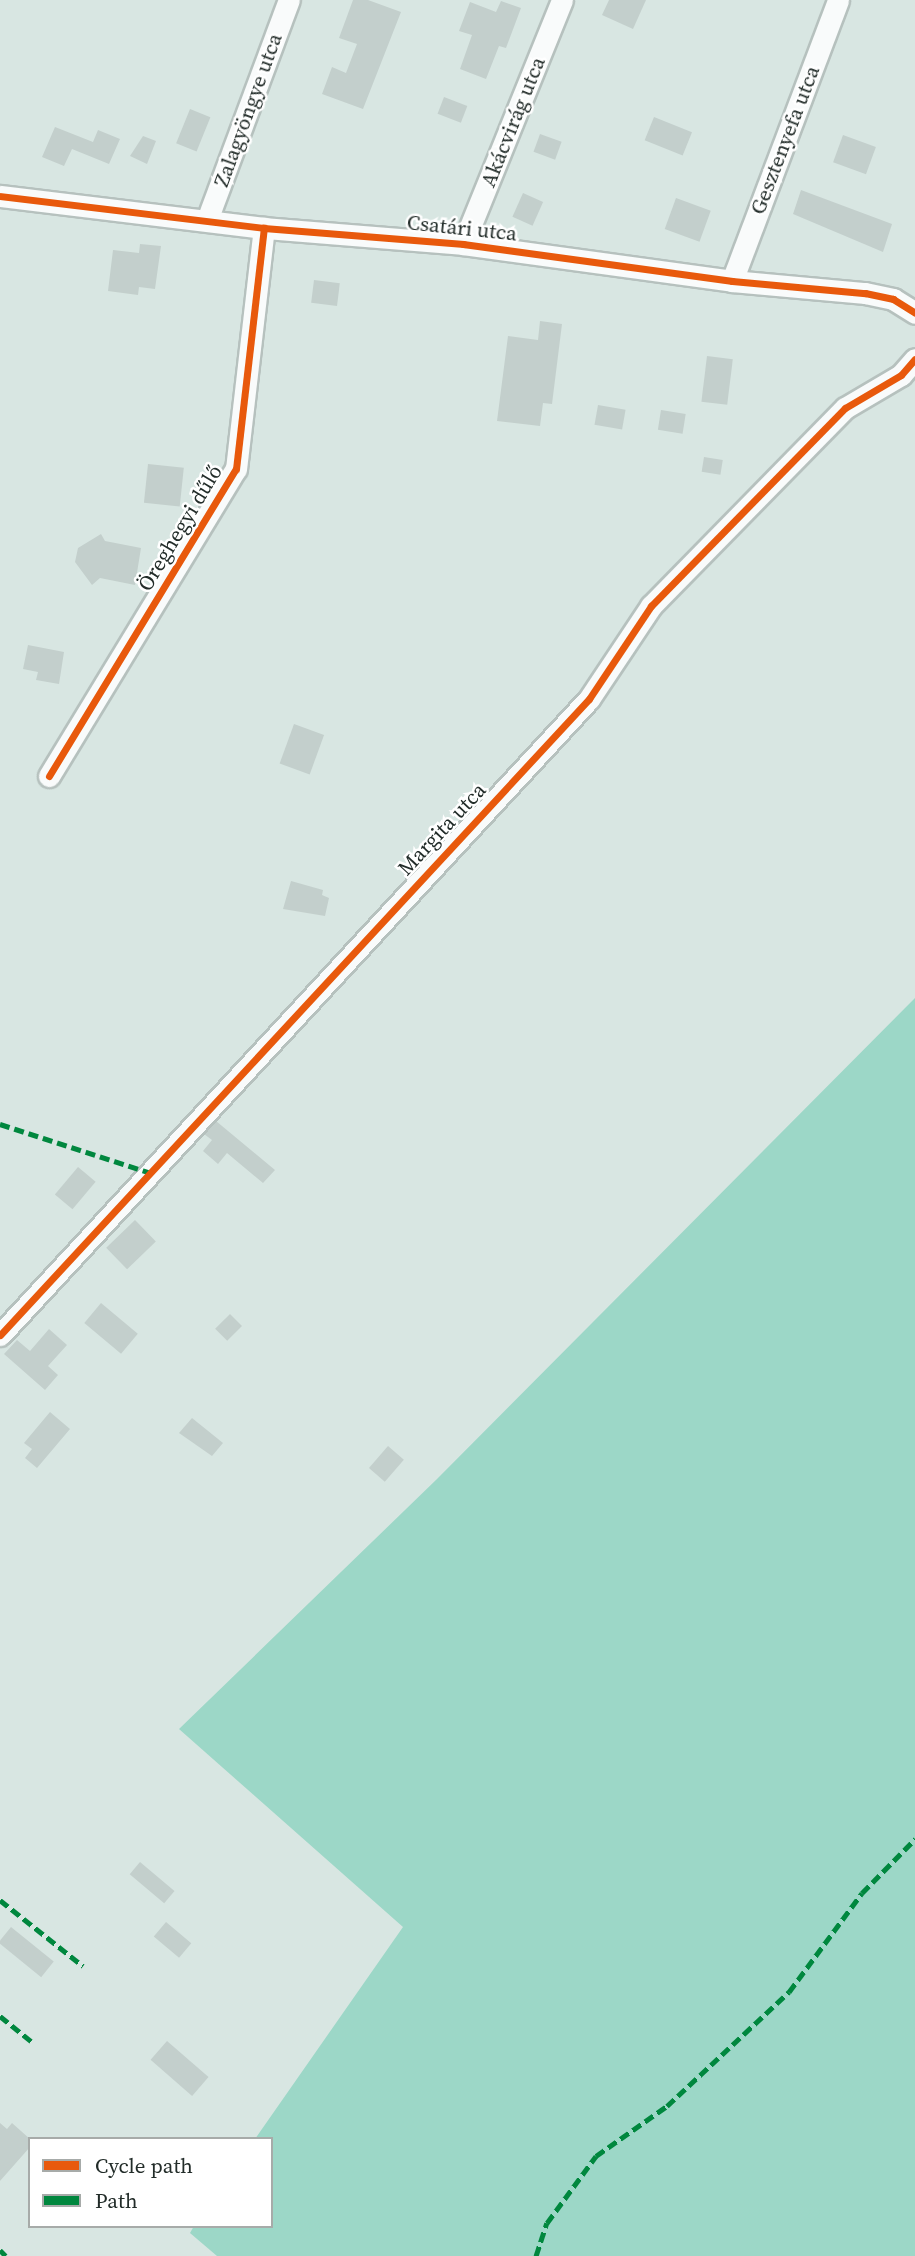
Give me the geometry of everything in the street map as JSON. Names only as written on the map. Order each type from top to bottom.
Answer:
[{"type":"street","name":"Zalagyöngye utca","points":[[207,220],[289,0]]},
{"type":"street","name":"Akácvirág utca","points":[[463,244],[562,0]]},
{"type":"street","name":"Gesztenyefa utca","points":[[732,281],[838,0]]},
{"type":"street","name":"Csatári utca","points":[[0,196],[264,228],[463,244],[732,281],[865,293],[893,299],[915,313]]},
{"type":"street","name":"Öreghegyi dűlő","points":[[49,776],[232,478],[242,446],[264,228]]},
{"type":"street","name":"Margita utca","points":[[0,1335],[589,699],[651,606],[845,408],[901,375],[915,359]]},
{"type":"green space","points":[[915,998],[915,2256],[217,2256],[190,2233],[193,2228],[273,2228],[273,2137],[256,2137],[403,1927],[179,1729],[437,1479]]},
{"type":"building","points":[[353,0],[368,0],[401,12],[363,109],[322,94],[332,67],[346,73],[357,44],[339,38]]},
{"type":"building","points":[[609,0],[646,0],[633,29],[602,15]]},
{"type":"building","points":[[501,1],[521,8],[506,48],[499,46],[486,79],[460,69],[472,35],[459,31],[470,2],[496,12]]},
{"type":"building","points":[[444,97],[467,106],[461,123],[438,114]]},
{"type":"building","points":[[190,109],[210,117],[197,152],[176,143]]},
{"type":"building","points":[[654,117],[692,132],[683,156],[645,140]]},
{"type":"building","points":[[55,127],[93,142],[98,130],[120,139],[109,164],[72,149],[64,166],[42,157]]},
{"type":"building","points":[[540,134],[562,142],[555,160],[534,152]]},
{"type":"building","points":[[843,135],[876,147],[866,174],[833,162]]},
{"type":"building","points":[[143,136],[156,141],[147,164],[130,156]]},
{"type":"building","points":[[801,190],[892,224],[883,252],[793,214]]},
{"type":"building","points":[[523,193],[543,202],[533,226],[512,217]]},
{"type":"building","points":[[676,198],[711,211],[699,242],[665,229]]},
{"type":"building","points":[[140,244],[161,246],[155,289],[139,287],[138,295],[108,291],[113,250],[139,253]]},
{"type":"building","points":[[314,280],[340,283],[337,306],[311,303]]},
{"type":"building","points":[[540,321],[562,324],[552,404],[543,403],[540,426],[497,421],[508,336],[538,340]]},
{"type":"building","points":[[707,356],[733,359],[727,405],[701,402]]},
{"type":"building","points":[[598,405],[626,410],[622,430],[595,425]]},
{"type":"building","points":[[661,410],[686,414],[683,434],[658,430]]},
{"type":"building","points":[[704,457],[723,460],[720,475],[702,472]]},
{"type":"building","points":[[148,464],[184,468],[180,507],[144,503]]},
{"type":"building","points":[[101,534],[105,541],[141,548],[135,585],[100,578],[92,585],[75,562],[78,548]]},
{"type":"building","points":[[28,645],[64,652],[59,684],[36,680],[38,672],[23,669]]},
{"type":"building","points":[[294,724],[324,735],[310,774],[280,763]]},
{"type":"building","points":[[291,881],[323,890],[322,895],[329,898],[325,916],[283,909]]},
{"type":"building","points":[[216,1121],[275,1170],[263,1183],[227,1153],[218,1164],[203,1151],[212,1140],[204,1134]]},
{"type":"building","points":[[78,1167],[96,1182],[72,1209],[55,1195]]},
{"type":"building","points":[[135,1220],[156,1242],[127,1269],[106,1248]]},
{"type":"building","points":[[101,1303],[138,1334],[121,1354],[84,1323]]},
{"type":"building","points":[[230,1314],[242,1326],[227,1341],[215,1329]]},
{"type":"building","points":[[49,1329],[67,1345],[48,1366],[58,1375],[45,1390],[4,1354],[17,1340],[30,1351]]},
{"type":"building","points":[[50,1412],[70,1429],[37,1468],[25,1458],[32,1449],[24,1443]]},
{"type":"building","points":[[192,1418],[223,1443],[212,1456],[179,1433]]},
{"type":"building","points":[[388,1446],[404,1460],[385,1482],[369,1468]]},
{"type":"building","points":[[140,1862],[174,1891],[164,1903],[130,1874]]},
{"type":"building","points":[[166,1922],[191,1943],[179,1958],[154,1937]]},
{"type":"building","points":[[11,1927],[54,1962],[41,1977],[0,1944]]},
{"type":"building","points":[[167,2041],[209,2077],[192,2096],[151,2060]]},
{"type":"building","points":[[0,2123],[7,2129],[12,2123],[28,2137],[28,2149],[0,2181]]},
{"type":"marked path","points":[[0,1124],[148,1172]]},
{"type":"marked path","points":[[536,2256],[547,2223],[596,2156],[667,2106],[789,1992],[862,1893],[915,1839]]},
{"type":"marked path","points":[[0,1900],[83,1966]]},
{"type":"marked path","points":[[0,2016],[31,2041]]},
{"type":"marked path","points":[[0,2250],[6,2256]]},
{"type":"cycle path","points":[[0,196],[264,228],[463,244],[732,281],[865,293],[893,299],[915,313]]},
{"type":"cycle path","points":[[49,776],[236,469],[264,228]]},
{"type":"cycle path","points":[[0,1335],[589,699],[651,606],[845,408],[901,375],[915,359]]}]
